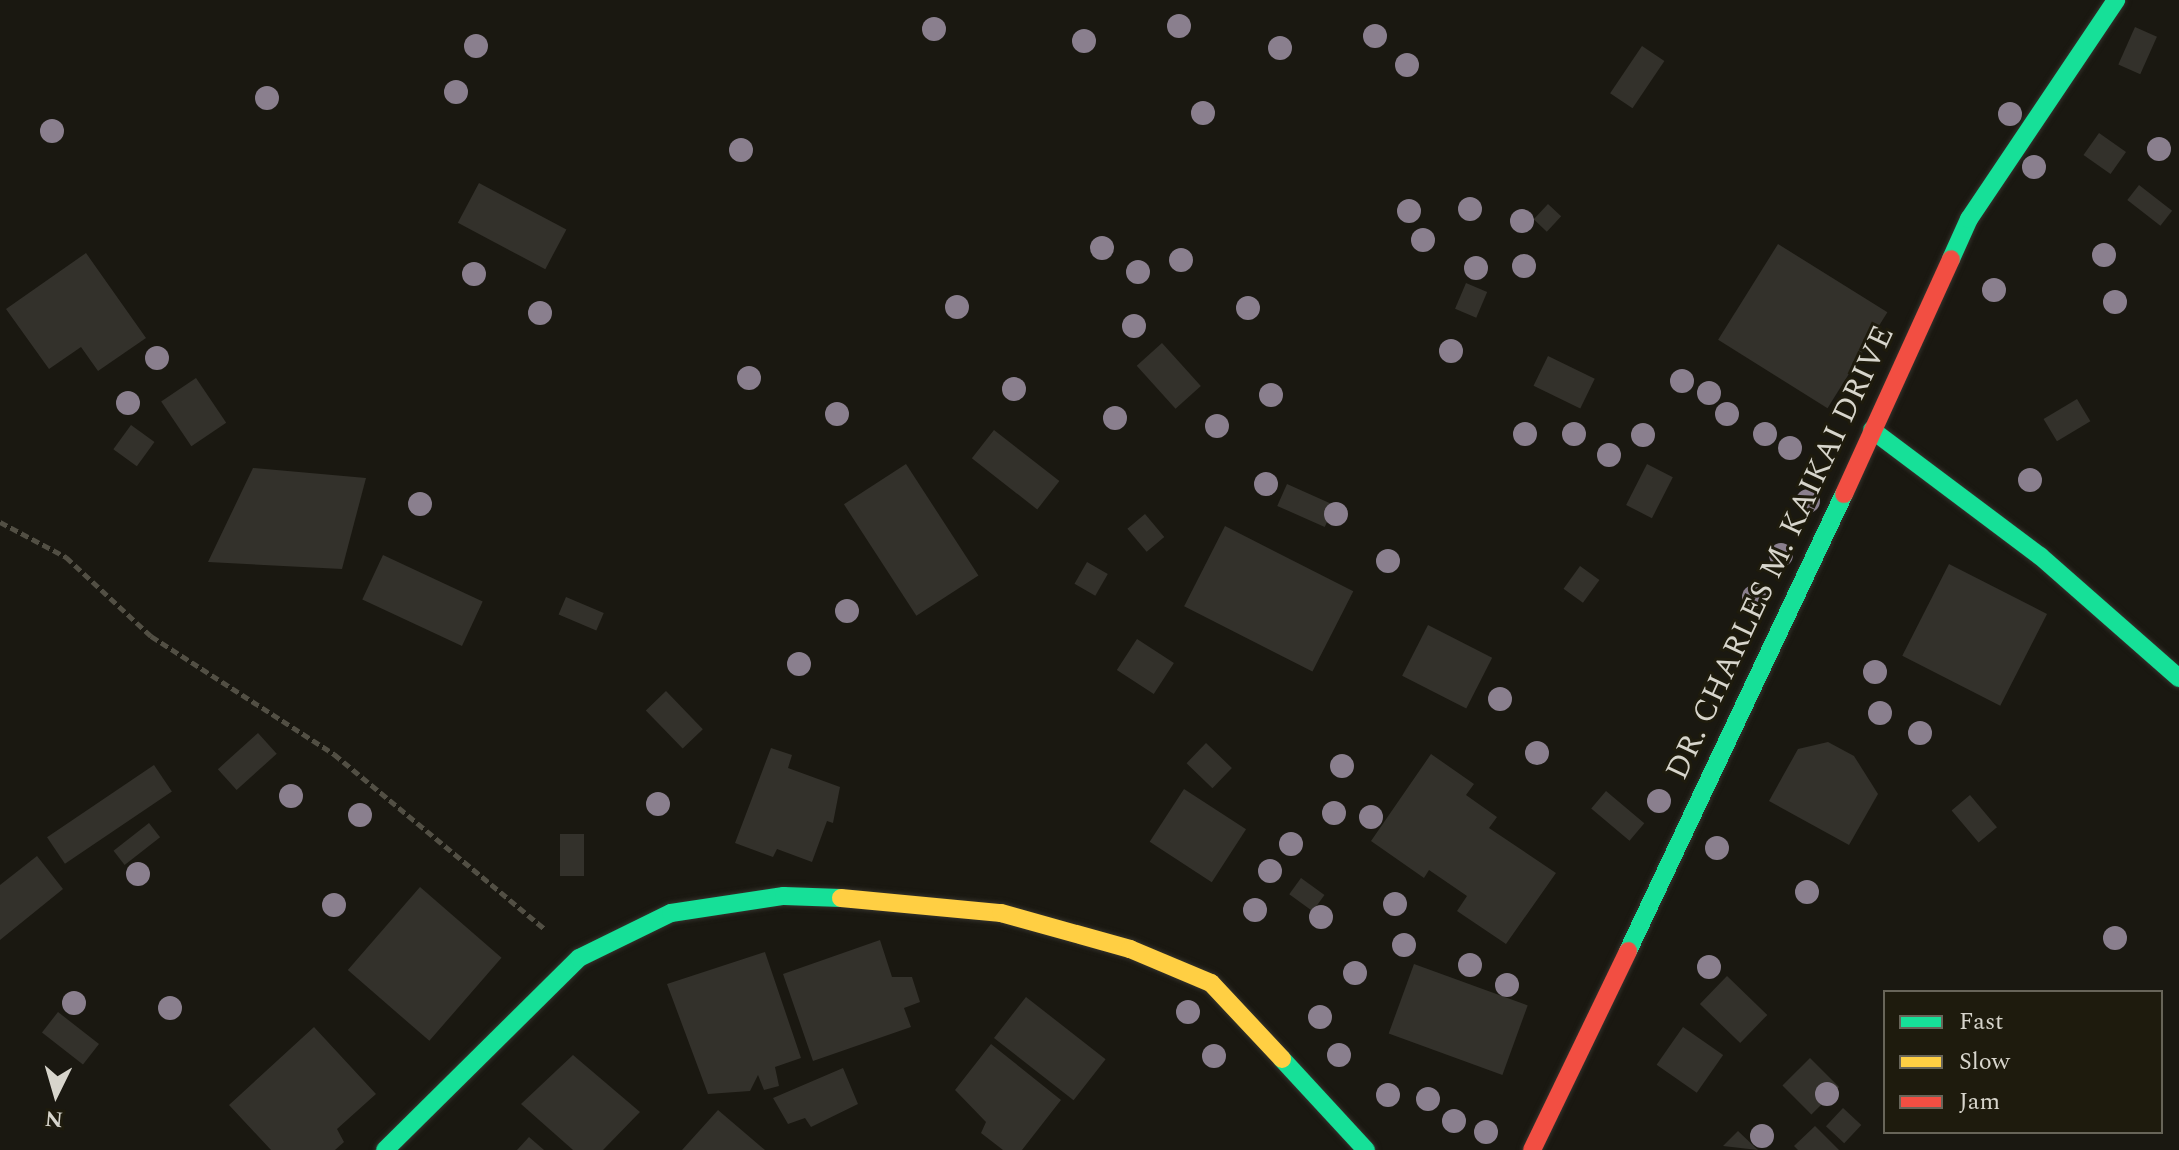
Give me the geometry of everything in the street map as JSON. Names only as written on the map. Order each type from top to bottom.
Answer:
[{"type":"street","name":"DR. CHARLES M. KAIKAI DRIVE","points":[[1532,1150],[1766,665],[1969,219],[2116,0]]},
{"type":"street","points":[[1872,430],[2040,556],[2179,678]]},
{"type":"street","points":[[385,1150],[579,958],[671,913],[784,896],[1001,913],[1130,949],[1211,983],[1366,1150]]},
{"type":"path","points":[[0,522],[66,557],[151,636],[334,754],[579,958]]},
{"type":"building","points":[[2135,27],[2157,37],[2140,74],[2118,64]]},
{"type":"building","points":[[1642,46],[1664,61],[1633,108],[1610,93]]},
{"type":"building","points":[[2099,133],[2126,152],[2111,174],[2084,155]]},
{"type":"building","points":[[479,183],[566,229],[545,269],[458,223]]},
{"type":"building","points":[[2139,185],[2172,211],[2160,226],[2127,200]]},
{"type":"building","points":[[1548,204],[1561,216],[1547,232],[1534,219]]},
{"type":"building","points":[[1778,244],[1887,312],[1828,408],[1718,340]]},
{"type":"building","points":[[86,253],[146,338],[98,371],[81,347],[49,369],[6,309]]},
{"type":"building","points":[[1466,283],[1487,292],[1476,318],[1455,309]]},
{"type":"building","points":[[1162,343],[1201,386],[1176,409],[1137,366]]},
{"type":"building","points":[[1548,356],[1595,379],[1580,408],[1534,386]]},
{"type":"building","points":[[196,378],[226,423],[191,446],[161,401]]},
{"type":"building","points":[[2077,399],[2090,421],[2057,441],[2044,419]]},
{"type":"building","points":[[131,425],[154,442],[137,466],[113,449]]},
{"type":"building","points":[[994,430],[1059,481],[1037,509],[972,458]]},
{"type":"building","points":[[906,464],[978,576],[916,616],[844,504]]},
{"type":"building","points":[[1647,464],[1673,477],[1652,518],[1626,505]]},
{"type":"building","points":[[253,468],[366,478],[342,569],[208,562]]},
{"type":"building","points":[[1287,484],[1335,505],[1325,527],[1277,506]]},
{"type":"building","points":[[1145,514],[1164,537],[1147,552],[1127,529]]},
{"type":"building","points":[[1225,526],[1353,591],[1312,672],[1184,606]]},
{"type":"building","points":[[383,555],[483,601],[462,646],[362,599]]},
{"type":"building","points":[[1087,562],[1108,574],[1095,596],[1074,584]]},
{"type":"building","points":[[1949,564],[2047,614],[2000,706],[1902,656]]},
{"type":"building","points":[[1580,566],[1599,580],[1583,603],[1564,589]]},
{"type":"building","points":[[566,597],[604,613],[596,631],[559,614]]},
{"type":"building","points":[[1428,625],[1492,658],[1466,708],[1402,676]]},
{"type":"building","points":[[1137,639],[1174,663],[1154,694],[1117,670]]},
{"type":"building","points":[[666,691],[703,729],[683,749],[646,710]]},
{"type":"building","points":[[258,733],[277,754],[237,790],[218,769]]},
{"type":"building","points":[[1828,742],[1854,756],[1878,794],[1849,845],[1769,801],[1798,749]]},
{"type":"building","points":[[1206,743],[1232,768],[1212,788],[1187,763]]},
{"type":"building","points":[[771,748],[792,755],[788,768],[840,787],[833,823],[827,821],[812,862],[777,849],[773,857],[735,843]]},
{"type":"building","points":[[1431,754],[1474,784],[1466,795],[1497,817],[1489,828],[1556,873],[1506,944],[1457,911],[1467,896],[1429,870],[1424,878],[1371,841]]},
{"type":"building","points":[[154,765],[172,792],[65,864],[47,837]]},
{"type":"building","points":[[1184,789],[1246,829],[1212,882],[1150,842]]},
{"type":"building","points":[[1606,791],[1644,823],[1630,841],[1591,809]]},
{"type":"building","points":[[1970,795],[1997,827],[1979,843],[1952,810]]},
{"type":"building","points":[[149,823],[160,837],[125,865],[114,851]]},
{"type":"building","points":[[560,834],[584,834],[584,876],[560,876]]},
{"type":"building","points":[[37,856],[63,889],[0,940],[0,885]]},
{"type":"building","points":[[1301,878],[1324,895],[1313,911],[1289,894]]},
{"type":"building","points":[[420,887],[502,958],[429,1041],[348,970]]},
{"type":"building","points":[[880,940],[892,977],[912,977],[920,1002],[904,1008],[911,1027],[813,1061],[783,974]]},
{"type":"building","points":[[765,952],[801,1058],[775,1067],[779,1086],[764,1090],[758,1075],[750,1091],[708,1094],[667,984]]},
{"type":"building","points":[[1414,964],[1528,1005],[1502,1075],[1389,1034]]},
{"type":"building","points":[[1727,976],[1767,1015],[1740,1043],[1700,1004]]},
{"type":"building","points":[[1026,997],[1106,1059],[1074,1100],[994,1038]]},
{"type":"building","points":[[58,1012],[99,1044],[83,1065],[42,1032]]},
{"type":"building","points":[[314,1027],[376,1094],[337,1129],[344,1142],[335,1150],[271,1150],[229,1105]]},
{"type":"building","points":[[1683,1027],[1723,1055],[1697,1093],[1657,1065]]},
{"type":"building","points":[[991,1044],[1061,1100],[1022,1150],[1003,1150],[981,1133],[986,1122],[955,1090]]},
{"type":"building","points":[[573,1055],[640,1112],[603,1150],[573,1150],[521,1104]]},
{"type":"building","points":[[1810,1058],[1839,1087],[1811,1115],[1782,1086]]},
{"type":"building","points":[[843,1068],[858,1104],[811,1127],[805,1118],[788,1124],[773,1098]]},
{"type":"building","points":[[1843,1108],[1861,1125],[1844,1143],[1826,1126]]},
{"type":"building","points":[[718,1110],[765,1150],[682,1150]]},
{"type":"building","points":[[1815,1126],[1839,1150],[1798,1150],[1794,1146]]},
{"type":"building","points":[[1738,1131],[1758,1150],[1723,1146]]},
{"type":"building","points":[[529,1137],[544,1150],[517,1150]]},
{"type":"traffic: fast","points":[[1951,259],[1969,219],[2116,0]]},
{"type":"traffic: fast","points":[[1872,430],[2040,556],[2179,678]]},
{"type":"traffic: fast","points":[[1628,951],[1844,494]]},
{"type":"traffic: fast","points":[[385,1150],[579,958],[671,913],[784,896],[841,898]]},
{"type":"traffic: fast","points":[[1282,1059],[1366,1150]]},
{"type":"traffic: slow","points":[[841,898],[1001,913],[1130,949],[1211,983],[1282,1059]]},
{"type":"traffic: jam","points":[[1844,494],[1951,259]]},
{"type":"traffic: jam","points":[[1532,1150],[1628,951]]}]
